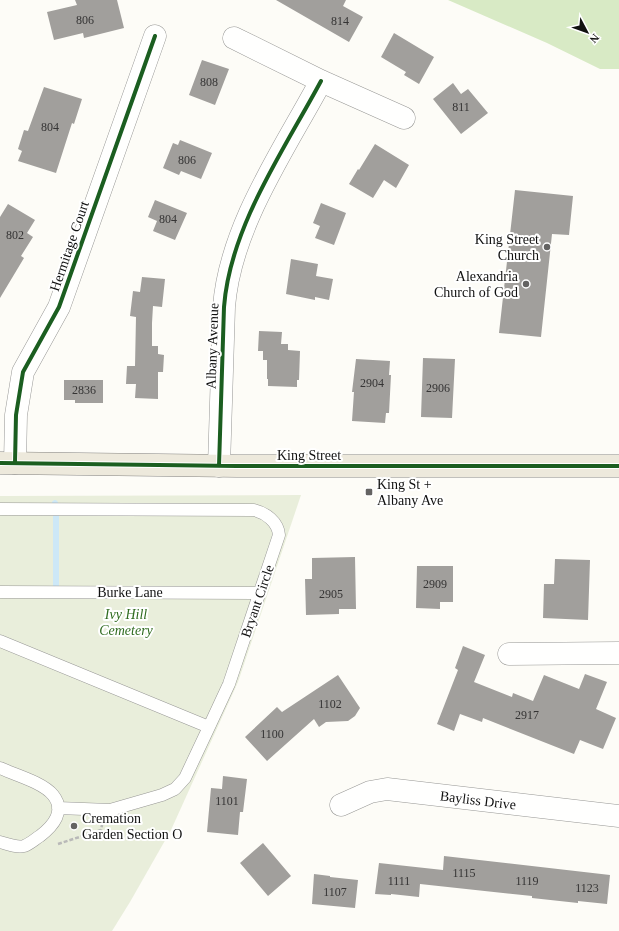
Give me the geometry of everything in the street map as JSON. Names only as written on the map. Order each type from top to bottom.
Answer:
[{"type":"main road","name":"King Street","points":[[8,463],[219,466],[619,466]]},
{"type":"street","name":"Hermitage Court","points":[[8,463],[23,372],[59,307],[155,36]]},
{"type":"street","points":[[234,38],[322,81],[404,118]]},
{"type":"street","name":"Albany Avenue","points":[[219,466],[224,307],[230,270],[237,247],[263,184],[322,81]]},
{"type":"street","points":[[509,654],[619,653]]},
{"type":"street","name":"Bayliss Drive","points":[[341,805],[370,792],[387,789],[619,816]]},
{"type":"lane","name":"Bryant Circle","points":[[0,509],[251,510],[259,511],[276,524],[279,536],[227,689],[185,778],[175,789],[162,796],[110,810],[58,808]]},
{"type":"lane","name":"Burke Lane","points":[[0,592],[260,593]]},
{"type":"lane","points":[[0,641],[209,727]]},
{"type":"lane","points":[[0,768],[44,788],[54,797],[58,808],[56,820],[40,836],[32,841],[22,846],[14,846],[0,842]]},
{"type":"path","points":[[40,836],[52,844],[63,843],[101,830],[102,823]]},
{"type":"green space","points":[[448,0],[619,0],[619,69],[600,69],[547,43]]},
{"type":"green space","name":"Ivy Hill Cemetery","points":[[301,495],[238,682],[171,830],[112,931],[0,931],[0,496]]},
{"type":"building","points":[[75,0],[117,0],[124,28],[84,38],[83,33],[54,40],[47,12],[77,5]]},
{"type":"building","points":[[276,0],[346,0],[343,6],[363,17],[349,42]]},
{"type":"building","points":[[394,33],[434,57],[419,84],[404,75],[406,72],[381,57]]},
{"type":"building","points":[[202,60],[229,69],[215,105],[189,95]]},
{"type":"building","points":[[453,83],[461,94],[468,89],[488,113],[461,134],[433,99]]},
{"type":"building","points":[[44,87],[82,99],[74,124],[72,123],[56,173],[18,161],[22,151],[18,149],[24,130],[28,131]]},
{"type":"building","points":[[180,140],[212,153],[201,179],[181,171],[179,175],[163,168],[173,143],[178,145]]},
{"type":"building","points":[[375,144],[409,165],[396,188],[384,180],[373,198],[349,184]]},
{"type":"building","name":"Alexandria Church of God","points":[[515,190],[573,196],[569,235],[552,234],[541,337],[499,333]]},
{"type":"building","points":[[155,200],[187,213],[175,240],[153,231],[157,221],[148,217]]},
{"type":"building","points":[[321,203],[346,213],[334,245],[315,238],[320,226],[313,223]]},
{"type":"building","points":[[8,204],[35,220],[27,233],[33,237],[21,256],[24,258],[0,298],[0,217]]},
{"type":"building","points":[[291,259],[318,264],[316,276],[333,279],[329,300],[315,297],[315,300],[286,294]]},
{"type":"building","points":[[142,277],[165,279],[162,307],[153,306],[152,323],[152,346],[158,346],[158,354],[164,355],[163,372],[158,372],[158,399],[135,398],[136,384],[126,384],[127,366],[135,366],[136,317],[130,316],[133,291],[140,292]]},
{"type":"building","points":[[259,331],[282,332],[281,344],[288,344],[288,350],[300,351],[299,380],[297,380],[297,387],[268,386],[267,360],[263,360],[263,351],[258,351]]},
{"type":"building","points":[[423,358],[455,359],[452,418],[421,417]]},
{"type":"building","points":[[356,359],[390,361],[389,375],[391,375],[389,413],[386,413],[385,423],[352,421],[354,392],[352,392]]},
{"type":"building","points":[[64,380],[103,380],[103,403],[75,403],[75,400],[64,400]]},
{"type":"building","points":[[355,557],[356,609],[339,609],[339,614],[306,615],[305,579],[312,579],[312,558]]},
{"type":"building","points":[[555,559],[590,560],[588,620],[543,618],[544,584],[554,584]]},
{"type":"building","points":[[417,566],[453,566],[453,602],[440,602],[440,609],[416,608]]},
{"type":"building","points":[[463,646],[485,655],[474,682],[512,697],[513,693],[533,701],[544,675],[579,689],[585,674],[607,682],[596,709],[616,718],[603,749],[580,740],[574,754],[483,718],[482,722],[460,714],[454,731],[437,724],[458,670],[455,668]]},
{"type":"building","points":[[338,675],[360,708],[355,716],[348,721],[326,722],[319,727],[314,719],[267,761],[245,737],[277,707],[282,712]]},
{"type":"building","points":[[223,776],[247,779],[243,812],[240,812],[238,835],[207,832],[211,788],[222,789]]},
{"type":"building","points":[[263,843],[291,876],[268,896],[240,863]]},
{"type":"building","points":[[444,856],[610,875],[607,904],[578,901],[578,903],[532,898],[532,896],[420,884],[419,897],[375,894],[379,863],[443,870]]},
{"type":"building","points":[[314,874],[358,880],[355,908],[312,904]]},
{"type":"waterway","points":[[55,503],[56,592]]},
{"type":"cycle path","points":[[15,463],[16,415],[23,372],[59,307],[155,36]]},
{"type":"cycle path","points":[[219,466],[224,307],[228,277],[236,248],[261,190],[321,81]]},
{"type":"cycle path","points":[[0,463],[237,466],[619,466]]},
{"type":"place","name":"King Street Church","points":[[547,247]]},
{"type":"place","name":"Alexandria Church of God","points":[[526,284]]},
{"type":"place","name":"King St + Albany Ave","points":[[369,492]]},
{"type":"place","name":"Cremation Garden Section O","points":[[74,826]]}]
